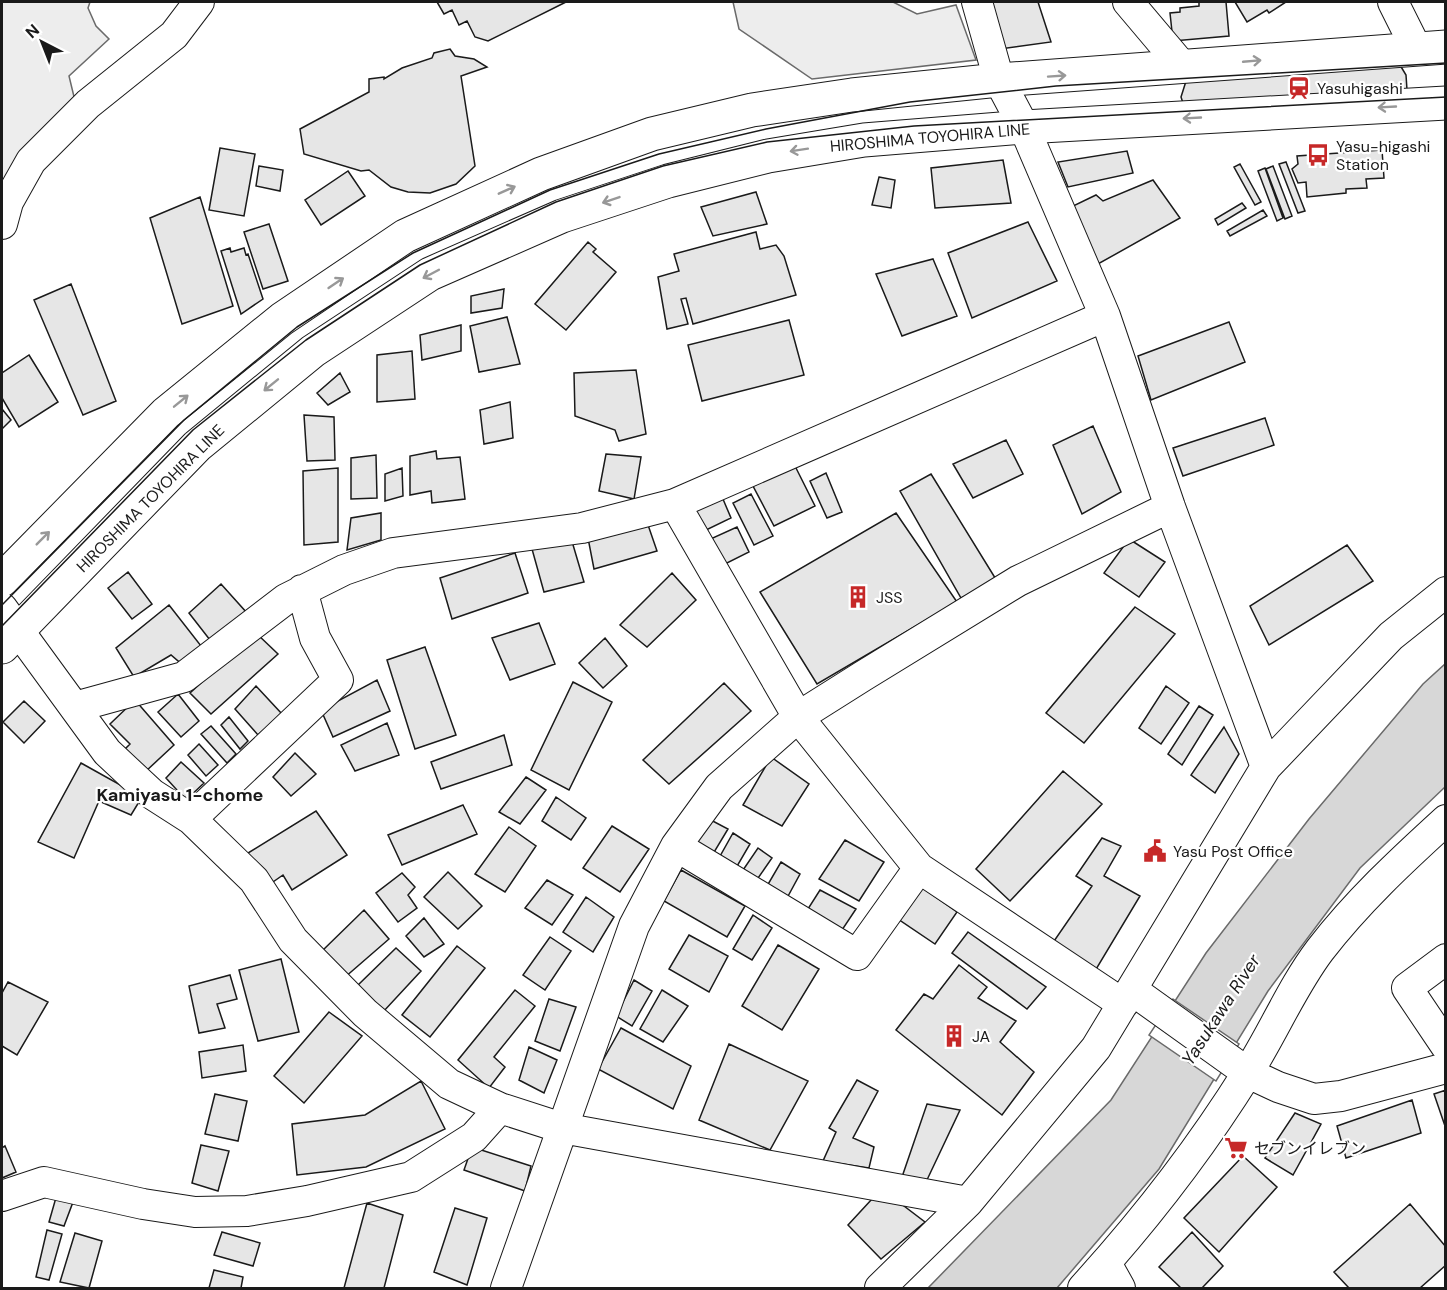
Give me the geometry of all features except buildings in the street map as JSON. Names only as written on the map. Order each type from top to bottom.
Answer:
[{"type":"main road","points":[[2,580],[166,413],[282,319],[405,236],[541,174],[652,134],[752,110],[852,95],[999,80],[1431,47]]},
{"type":"main road","name":"HIROSHIMA TOYOHIRA LINE","points":[[7,629],[197,446],[313,351],[430,273],[562,216],[668,181],[757,158],[864,140],[1024,127],[1444,106]]},
{"type":"street","points":[[2,224],[8,202],[31,161],[88,104],[174,35],[199,2]]},
{"type":"street","points":[[977,2],[999,80],[1024,127],[1105,316],[1170,507],[1266,767]]},
{"type":"street","points":[[1128,2],[1182,66]]},
{"type":"street","points":[[1394,2],[1431,47]]},
{"type":"street","points":[[75,707],[184,676],[302,590],[344,570],[393,553],[582,528],[675,504],[1105,316]]},
{"type":"street","points":[[675,504],[798,717],[919,867],[1132,996],[1241,1068],[1278,1088],[1314,1099],[1341,1096],[1446,1068]]},
{"type":"street","points":[[506,1288],[634,926],[676,846],[719,788],[798,717],[1018,581],[1170,507]]},
{"type":"street","points":[[191,819],[338,680],[315,638],[302,590]]},
{"type":"street","points":[[880,1288],[968,1202],[1096,1048],[1132,996],[1266,767],[1391,636],[1446,592]]},
{"type":"street","points":[[7,629],[75,707],[107,752],[152,794],[191,819],[254,880],[293,940],[365,1013],[449,1084],[500,1108],[562,1128],[968,1202]]},
{"type":"street","points":[[1083,1288],[1113,1276],[1205,1139],[1241,1068],[1318,952],[1371,889],[1446,820]]},
{"type":"street","points":[[676,846],[857,955],[919,867]]},
{"type":"street","points":[[1446,958],[1407,988],[1446,1046]]},
{"type":"street","points":[[2,1196],[44,1182],[143,1204],[195,1212],[247,1211],[307,1201],[411,1177],[474,1137],[500,1108]]},
{"type":"shaded area","points":[[2,2],[90,2],[88,8],[96,26],[109,39],[69,76],[76,105],[2,181]]},
{"type":"shaded area","points":[[733,2],[893,2],[917,14],[956,5],[976,60],[812,79],[739,29]]},
{"type":"water","name":"Yasukawa River","points":[[1445,664],[1445,787],[1360,868],[1268,991],[1159,1169],[1057,1288],[928,1288],[1111,1100],[1206,953],[1309,819],[1423,684]]},
{"type":"pier","points":[[1173,999],[1239,1044],[1216,1081],[1149,1035]]},
{"type":"tram line","points":[[2,605],[184,420],[297,327],[413,253],[550,190],[659,154],[766,129],[910,102],[1056,86],[1446,63]]},
{"type":"tram line","points":[[2,626],[193,430],[306,340],[420,265],[556,202],[663,166],[767,142],[914,126],[1446,97]]},
{"type":"place","name":"Yasuhigashi","points":[[1299,88]]},
{"type":"place","name":"Yasu-higashi Station","points":[[1318,155]]},
{"type":"place","name":"JSS","points":[[858,597]]},
{"type":"place","name":"Yasu Post Office","points":[[1155,851]]},
{"type":"place","name":"JA","points":[[954,1036]]},
{"type":"place","name":"セブンイレブン","points":[[1236,1148]]},
{"type":"district","name":"Kamiyasu 1-chome","points":[[180,795]]}]
